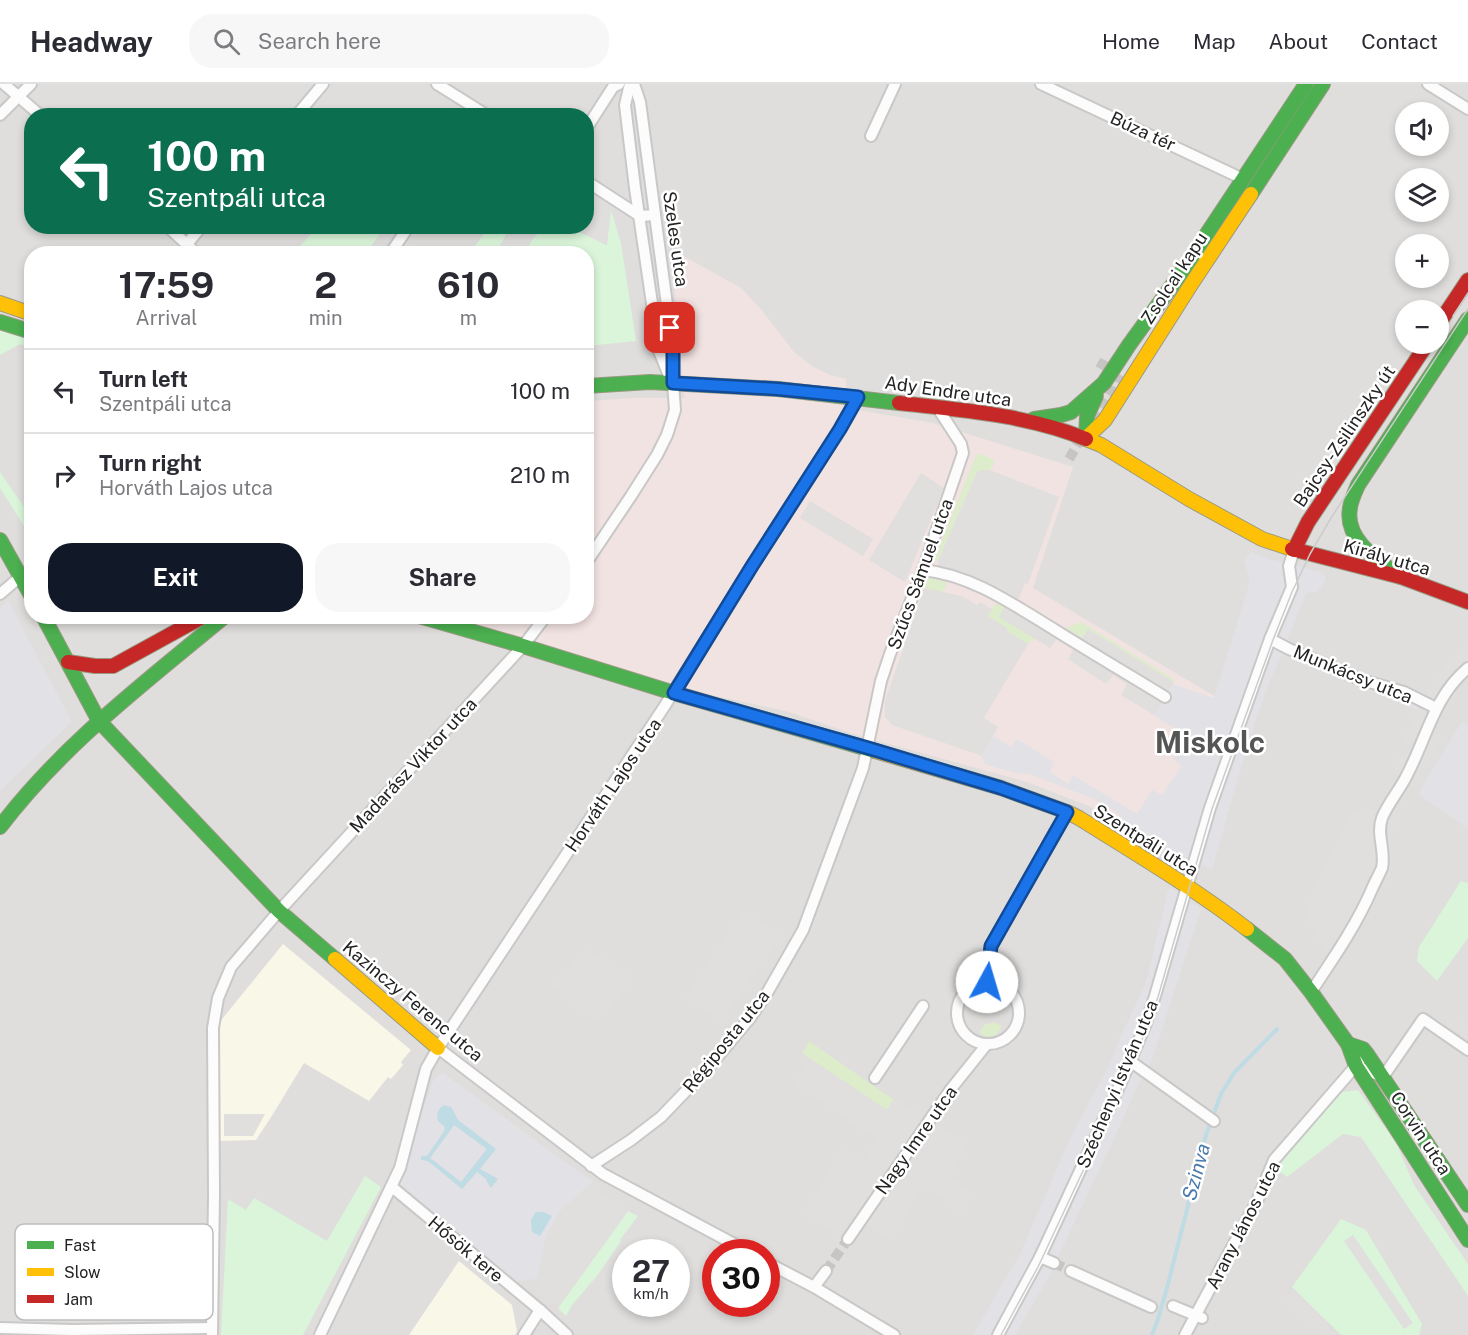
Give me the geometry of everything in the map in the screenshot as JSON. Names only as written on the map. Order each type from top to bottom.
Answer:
[{"type":"street","points":[[4,84],[32,108]]},
{"type":"street","points":[[0,115],[31,84]]},
{"type":"street","points":[[303,108],[323,84]]},
{"type":"street","points":[[437,84],[476,108]]},
{"type":"street","points":[[594,117],[613,87],[620,84]]},
{"type":"street","name":"Szeles utca","points":[[632,84],[640,102],[673,350],[673,383]]},
{"type":"street","name":"Szeles utca","points":[[632,84],[625,105],[640,216],[659,351],[673,383]]},
{"type":"street","points":[[871,136],[895,84]]},
{"type":"street","name":"Búza tér","points":[[1041,84],[1243,179]]},
{"type":"street","name":"Zsolcai kapu","points":[[1104,383],[1179,276],[1306,84]]},
{"type":"street","name":"Zsolcai kapu","points":[[1086,438],[1105,420],[1185,293],[1323,84]]},
{"type":"street","points":[[1428,84],[1468,109]]},
{"type":"street","points":[[594,186],[640,216],[655,215]]},
{"type":"street","points":[[176,234],[187,244],[195,234]]},
{"type":"street","points":[[1449,309],[1468,280]]},
{"type":"street","points":[[0,303],[24,311]]},
{"type":"street","points":[[1401,577],[1360,543],[1349,524],[1352,499],[1358,485],[1468,319]]},
{"type":"street","points":[[0,322],[24,330]]},
{"type":"street","name":"Bajcsy-Zsilinszky út","points":[[1294,550],[1308,522],[1420,354]]},
{"type":"street","name":"Ady Endre utca","points":[[594,385],[631,382],[778,389],[858,397],[1026,420],[1086,438],[1101,445],[1248,532],[1294,550]]},
{"type":"street","points":[[594,551],[652,463],[667,435],[675,411],[673,383]]},
{"type":"street","points":[[1086,438],[1086,414],[1104,383]]},
{"type":"street","points":[[1026,420],[1071,412],[1104,383]]},
{"type":"street","name":"Horváth Lajos utca","points":[[320,1335],[400,1168],[426,1069],[438,1048],[674,693],[858,397]]},
{"type":"street","name":"Szűcs Sámuel utca","points":[[868,748],[881,681],[923,570],[963,453],[961,444],[937,407]]},
{"type":"street","name":"Ady Endre utca","points":[[1061,415],[1074,424],[1086,438]]},
{"type":"street","points":[[0,540],[24,571]]},
{"type":"street","name":"Király utca","points":[[1294,550],[1401,577],[1468,602]]},
{"type":"street","name":"Széchenyi István utca","points":[[998,1335],[1040,1257],[1145,1026],[1209,808],[1270,639],[1292,587],[1289,566],[1294,550]]},
{"type":"street","points":[[923,570],[957,576],[992,592],[1165,697]]},
{"type":"street","points":[[0,594],[24,576]]},
{"type":"street","name":"Kazinczy Ferenc utca","points":[[47,624],[99,721],[279,911],[438,1048],[591,1166],[725,1239]]},
{"type":"street","points":[[68,662],[113,666],[189,624]]},
{"type":"street","points":[[0,827],[18,802],[54,762],[99,721],[215,624]]},
{"type":"street","name":"Szentpáli utca","points":[[447,624],[1001,788],[1067,812],[1221,909],[1285,959],[1329,1017]]},
{"type":"street","name":"Madarász Viktor utca","points":[[213,1248],[213,1028],[218,998],[231,967],[279,911],[523,646],[540,624]]},
{"type":"street","name":"Munkácsy utca","points":[[1270,639],[1362,680],[1404,692],[1436,708]]},
{"type":"street","points":[[1311,992],[1341,948],[1382,869],[1384,853],[1380,836],[1382,819],[1408,774],[1436,708],[1455,680],[1468,668]]},
{"type":"street","name":"Régiposta utca","points":[[591,1166],[661,1117],[708,1068],[750,1018],[767,993],[803,930],[863,768],[868,748]]},
{"type":"street","points":[[987,982],[991,946],[1067,812]]},
{"type":"street","points":[[987,982],[996,983],[1011,992],[1019,1009],[1016,1026],[1011,1034],[1004,1040],[987,1044],[970,1039],[959,1025],[957,1015],[962,996],[977,984],[987,982]]},
{"type":"street","points":[[875,1078],[923,1006]]},
{"type":"street","name":"Corvin utca","points":[[1329,1017],[1348,1044],[1356,1066],[1468,1240]]},
{"type":"street","points":[[1356,1066],[1383,1077],[1423,1019],[1468,1050]]},
{"type":"street","name":"Nagy Imre utca","points":[[848,1239],[951,1089],[987,1044]]},
{"type":"street","name":"Corvin utca","points":[[1348,1044],[1363,1049],[1367,1054],[1468,1205]]},
{"type":"street","name":"Arany János utca","points":[[1185,1335],[1199,1317],[1258,1199],[1274,1160],[1367,1054]]},
{"type":"street","points":[[1130,1061],[1214,1121]]},
{"type":"street","name":"Hősök tere","points":[[392,1187],[567,1335]]},
{"type":"street","points":[[1040,1257],[1054,1263]]},
{"type":"street","points":[[780,1269],[894,1335]]},
{"type":"street","points":[[814,1287],[826,1271]]},
{"type":"street","points":[[1071,1271],[1151,1307]]},
{"type":"street","points":[[1173,1306],[1199,1317]]},
{"type":"street","points":[[524,1335],[540,1310]]},
{"type":"street","points":[[0,1328],[212,1332]]},
{"type":"shaded area","points":[[0,84],[1468,84],[1468,1335],[0,1335]]},
{"type":"shaded area","points":[[594,201],[611,210],[607,245],[584,234],[594,234]]},
{"type":"shaded area","points":[[383,234],[394,234],[384,246],[373,246]]},
{"type":"shaded area","points":[[410,234],[423,234],[413,246],[401,246]]},
{"type":"shaded area","points":[[508,234],[538,234],[528,246],[501,246]]},
{"type":"shaded area","points":[[671,249],[741,288],[760,308],[794,352],[812,366],[830,375],[846,379],[847,408],[933,423],[1073,467],[1033,588],[1221,700],[1138,838],[1091,807],[1027,782],[860,736],[786,711],[682,689],[452,624],[594,624],[594,401],[684,398]]},
{"type":"shaded area","points":[[990,470],[1059,497],[1028,584],[1025,583],[1018,600],[1082,638],[1088,629],[1174,682],[1154,715],[1121,695],[1127,684],[1113,675],[1106,684],[1068,659],[1074,649],[1058,638],[1050,648],[999,617],[1011,596],[939,566],[938,561],[977,472]]},
{"type":"shaded area","points":[[921,473],[944,488],[905,582],[869,560]]},
{"type":"shaded area","points":[[810,501],[873,539],[863,556],[800,518]]},
{"type":"shaded area","points":[[1251,552],[1321,572],[1325,576],[1325,581],[1317,592],[1306,593],[1287,641],[1349,667],[1425,693],[1417,710],[1281,655],[1246,750],[1212,870],[1179,855],[1135,830],[1113,810],[1094,799],[1030,774],[1016,773],[984,764],[982,756],[994,736],[1011,747],[1017,739],[1054,762],[1050,772],[1068,784],[1073,775],[1137,814],[1152,790],[1162,795],[1182,766],[1173,759],[1186,736],[1154,715],[1173,684],[1213,698],[1250,581],[1244,560]]},
{"type":"shaded area","points":[[924,588],[962,596],[977,605],[980,602],[992,609],[988,616],[1028,644],[984,718],[998,727],[982,756],[892,725],[885,717],[885,701]]},
{"type":"shaded area","points":[[8,600],[72,722],[0,791],[0,608]]},
{"type":"shaded area","points":[[1468,641],[1468,671],[1453,689],[1457,692],[1446,711],[1440,710],[1429,729],[1443,737],[1394,817],[1390,875],[1340,961],[1331,956],[1318,941],[1308,914],[1310,899],[1353,813],[1362,808],[1378,809],[1398,776],[1390,770],[1397,755],[1405,758],[1411,745],[1403,740],[1423,697],[1444,667]]},
{"type":"shaded area","points":[[1462,721],[1468,725],[1468,829],[1418,794]]},
{"type":"shaded area","points":[[1170,888],[1201,909],[1152,1060],[1136,1089],[1047,1280],[1015,1335],[973,1335],[1021,1252],[1068,1143],[1112,1059],[1141,994]]},
{"type":"shaded area","points":[[744,911],[780,935],[721,1022],[686,998]]},
{"type":"shaded area","points":[[283,944],[411,1050],[401,1062],[403,1065],[391,1079],[388,1077],[369,1101],[304,1063],[256,1140],[218,1141],[218,1024]]},
{"type":"shaded area","points":[[586,948],[634,979],[597,1023],[552,985]]},
{"type":"shaded area","points":[[1450,1017],[1468,1029],[1468,1040],[1445,1025]]},
{"type":"shaded area","points":[[810,1059],[886,1110],[895,1098],[967,1143],[950,1177],[973,1193],[961,1212],[924,1185],[888,1240],[853,1216],[839,1237],[805,1212],[843,1148],[864,1161],[876,1139],[793,1083]]},
{"type":"shaded area","points":[[443,1073],[593,1182],[556,1217],[545,1240],[537,1279],[502,1283],[395,1191],[433,1081]],"holes":[[[453,1109],[458,1120],[495,1149],[480,1169],[494,1177],[490,1188],[485,1178],[477,1172],[462,1189],[428,1161],[427,1156],[445,1130],[440,1123]]]},
{"type":"shaded area","points":[[224,1114],[265,1114],[253,1136],[224,1136]]},
{"type":"shaded area","points":[[454,1125],[487,1149],[461,1182],[430,1158]]},
{"type":"shaded area","points":[[588,1186],[628,1211],[558,1308],[543,1292],[537,1279],[545,1240],[563,1208]]},
{"type":"shaded area","points":[[1353,1235],[1413,1323],[1404,1329],[1344,1241]]},
{"type":"shaded area","points":[[459,1261],[512,1305],[517,1331],[515,1335],[409,1335]]},
{"type":"shaded area","points":[[1294,1293],[1337,1335],[1321,1335],[1286,1301]]},
{"type":"green space","points":[[611,210],[621,243],[636,341],[594,345],[594,246],[528,246],[537,234],[584,234],[606,245]]},
{"type":"green space","points":[[311,234],[380,234],[371,246],[300,246]]},
{"type":"green space","points":[[484,234],[506,234],[500,246],[475,246]]},
{"type":"green space","points":[[0,330],[24,337],[24,345],[20,344],[0,355]]},
{"type":"green space","points":[[977,453],[995,460],[990,470],[977,472],[938,561],[934,560]]},
{"type":"green space","points":[[0,472],[24,507],[24,526],[0,488]]},
{"type":"green space","points":[[936,576],[947,583],[943,592],[924,588],[929,578]]},
{"type":"green space","points":[[998,602],[1006,606],[1000,617],[1035,638],[1028,644],[1006,631],[988,616]]},
{"type":"green space","points":[[1081,622],[1175,680],[1174,682],[1088,629],[1083,638],[1066,628]]},
{"type":"green space","points":[[1461,881],[1468,883],[1468,938],[1437,981],[1417,961],[1419,947]]},
{"type":"green space","points":[[986,987],[999,992],[994,1000],[984,1003],[976,998]]},
{"type":"green space","points":[[994,1022],[1002,1026],[995,1035],[987,1037],[979,1033],[984,1025]]},
{"type":"green space","points":[[809,1041],[894,1100],[887,1110],[802,1053]]},
{"type":"green space","points":[[1358,1090],[1396,1143],[1414,1185],[1468,1264],[1468,1296],[1361,1137],[1343,1134],[1287,1177],[1276,1169],[1341,1092]]},
{"type":"green space","points":[[365,1176],[381,1187],[303,1335],[221,1335],[228,1199],[246,1210],[254,1198],[327,1241]]},
{"type":"green space","points":[[628,1211],[638,1216],[621,1239],[612,1239],[612,1254],[566,1316],[558,1308]]},
{"type":"green space","points":[[1341,1219],[1366,1230],[1422,1324],[1419,1335],[1341,1335],[1292,1287]]},
{"type":"water","points":[[444,1105],[451,1107],[458,1120],[496,1149],[480,1169],[498,1179],[491,1188],[485,1178],[477,1172],[462,1189],[428,1161],[421,1160],[421,1156],[427,1156],[445,1130],[438,1121],[437,1114]],"holes":[[[454,1125],[487,1149],[461,1182],[430,1158]]]},
{"type":"water","points":[[538,1212],[552,1216],[540,1236],[532,1232],[531,1220]]},
{"type":"waterway","name":"Szinva","points":[[1152,1335],[1167,1288],[1206,1135],[1221,1094],[1234,1073],[1277,1029]]},
{"type":"tunnel","points":[[1098,362],[1116,372]]},
{"type":"tunnel","points":[[1092,420],[1119,374]]},
{"type":"tunnel","points":[[1069,459],[1084,433]]},
{"type":"tunnel","points":[[826,1271],[848,1239]]},
{"type":"tunnel","points":[[1054,1263],[1071,1271]]},
{"type":"tram line","points":[[1453,316],[1468,293]]},
{"type":"tram line","points":[[1001,1335],[1038,1267],[1133,1064],[1158,997],[1212,809],[1292,592],[1331,518],[1468,309]]},
{"type":"traffic: fast","points":[[1034,419],[1071,412],[1104,383],[1179,276],[1306,84]]},
{"type":"traffic: fast","points":[[1251,194],[1323,84]]},
{"type":"traffic: fast","points":[[1401,577],[1374,557],[1358,540],[1352,530],[1351,502],[1358,485],[1468,319]]},
{"type":"traffic: fast","points":[[0,322],[24,330]]},
{"type":"traffic: fast","points":[[594,386],[650,382],[778,389],[899,403]]},
{"type":"traffic: fast","points":[[1086,438],[1087,416],[1096,396]]},
{"type":"traffic: fast","points":[[0,540],[24,583]]},
{"type":"traffic: fast","points":[[47,624],[99,721],[279,911],[335,959]]},
{"type":"traffic: fast","points":[[0,827],[51,768],[78,741],[215,624]]},
{"type":"traffic: fast","points":[[447,624],[875,751]]},
{"type":"traffic: fast","points":[[1247,929],[1285,959],[1348,1044],[1356,1066],[1468,1240]]},
{"type":"traffic: fast","points":[[1348,1044],[1363,1049],[1367,1054],[1468,1205]]},
{"type":"traffic: slow","points":[[1086,438],[1105,420],[1251,194]]},
{"type":"traffic: slow","points":[[0,303],[24,311]]},
{"type":"traffic: slow","points":[[1086,439],[1101,445],[1189,499],[1262,539],[1292,549]]},
{"type":"traffic: slow","points":[[875,751],[1001,788],[1067,812],[1206,899],[1247,929]]},
{"type":"traffic: slow","points":[[335,959],[438,1048]]},
{"type":"traffic: jam","points":[[1449,308],[1468,280]]},
{"type":"traffic: jam","points":[[1294,550],[1308,522],[1420,354]]},
{"type":"traffic: jam","points":[[899,403],[1018,419],[1086,439]]},
{"type":"traffic: jam","points":[[1292,549],[1401,577],[1468,602]]},
{"type":"traffic: jam","points":[[68,662],[113,666],[189,624]]},
{"type":"district","name":"Miskolc","points":[[1210,742]]},
{"type":"route","points":[[670,328],[673,383],[778,389],[858,397],[674,693],[1001,788],[1067,812],[991,946],[987,982]]}]
